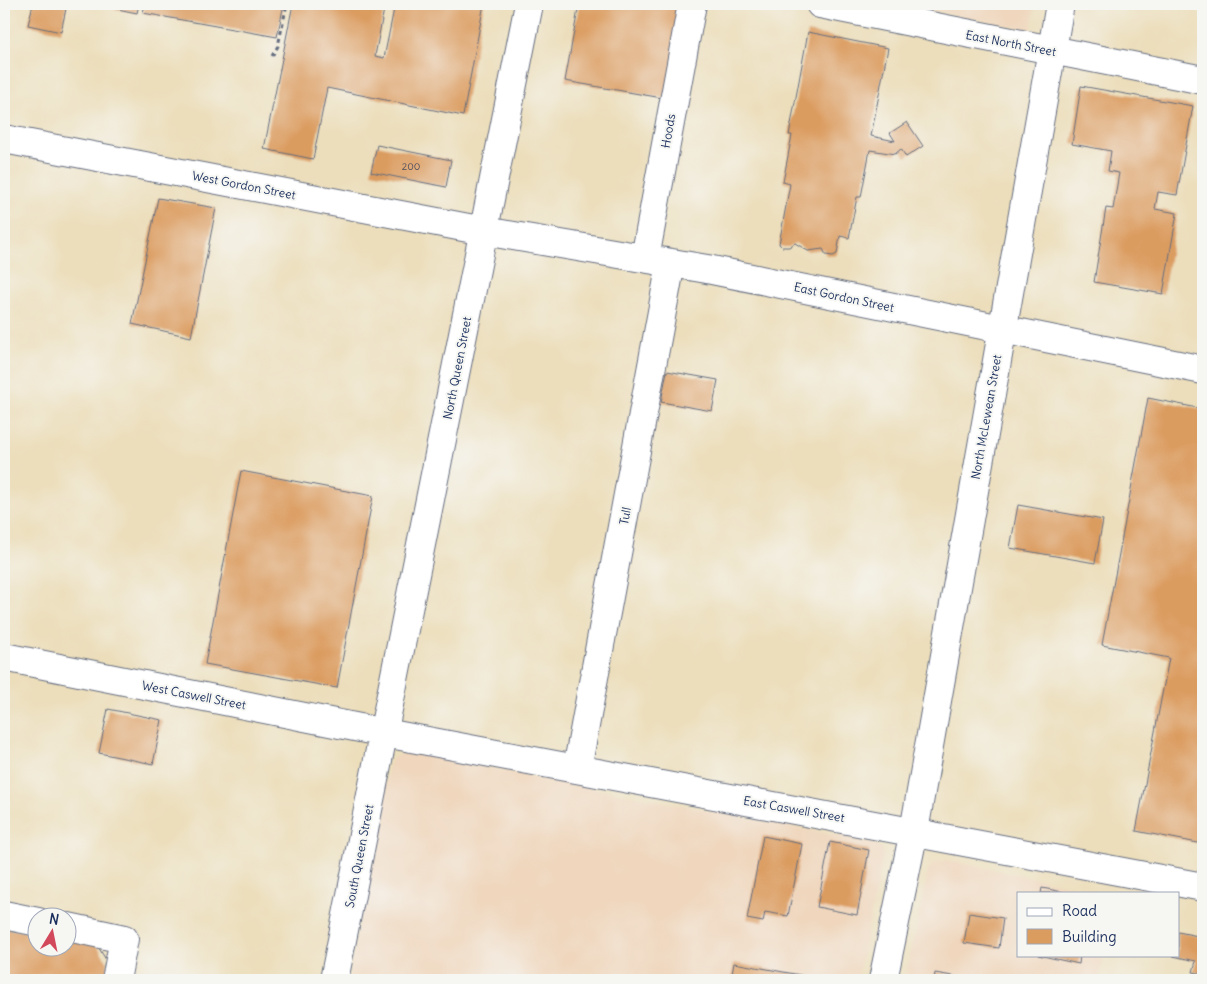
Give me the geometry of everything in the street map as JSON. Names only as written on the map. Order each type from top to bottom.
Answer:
[{"type":"street","name":"North Queen Street","points":[[384,733],[529,4]]},
{"type":"street","name":"Hoods","points":[[658,261],[692,4]]},
{"type":"street","name":"East North Street","points":[[820,4],[1203,80]]},
{"type":"street","name":"North McLewean Street","points":[[883,980],[914,831],[1060,4]]},
{"type":"street","name":"West Gordon Street","points":[[4,139],[484,231]]},
{"type":"street","name":"East Gordon Street","points":[[484,231],[658,261],[1203,370]]},
{"type":"street","name":"Tull","points":[[577,769],[658,261]]},
{"type":"street","name":"West Caswell Street","points":[[4,657],[384,733]]},
{"type":"street","name":"East Caswell Street","points":[[384,733],[914,831],[1203,887]]},
{"type":"street","name":"South Queen Street","points":[[334,980],[384,733]]},
{"type":"street","points":[[4,915],[28,920]]},
{"type":"street","points":[[78,930],[124,939],[116,980]]},
{"type":"path","points":[[272,56],[278,46],[287,4]]},
{"type":"shaded area","points":[[900,4],[1035,4],[1031,30]]},
{"type":"shaded area","points":[[406,752],[871,842],[882,848],[883,856],[857,980],[348,980],[389,767],[393,758]]},
{"type":"shaded area","points":[[946,860],[1102,892],[1017,892],[1017,956],[1104,956],[1099,980],[905,980],[929,868],[934,863]]},
{"type":"building","points":[[33,4],[67,4],[61,32],[28,25]]},
{"type":"building","points":[[93,4],[139,4],[137,13]]},
{"type":"building","points":[[145,4],[284,4],[277,37],[143,13]]},
{"type":"building","points":[[293,4],[385,4],[375,56],[384,58],[395,4],[484,4],[463,116],[327,88],[313,159],[264,149]]},
{"type":"building","points":[[579,4],[659,4],[684,8],[668,99],[565,81]]},
{"type":"building","points":[[808,32],[888,48],[871,136],[895,141],[890,133],[907,122],[923,146],[906,157],[901,149],[895,154],[870,150],[861,197],[857,197],[849,238],[840,236],[837,254],[833,256],[826,255],[823,249],[808,251],[795,243],[789,247],[782,247],[779,244],[790,184],[783,182],[792,135],[789,135]]},
{"type":"building","points":[[1081,86],[1193,106],[1177,195],[1158,192],[1155,209],[1177,213],[1163,294],[1094,282],[1106,208],[1113,209],[1119,173],[1108,171],[1111,151],[1072,144]]},
{"type":"building","points":[[377,145],[451,160],[446,187],[371,172]]},
{"type":"building","points":[[158,198],[216,208],[191,337],[132,324]]},
{"type":"building","points":[[667,371],[718,380],[712,411],[661,402]]},
{"type":"building","points":[[1148,398],[1203,409],[1203,844],[1136,831],[1169,658],[1102,645]]},
{"type":"building","points":[[241,471],[373,496],[337,688],[205,664]]},
{"type":"building","points":[[1018,505],[1103,520],[1095,563],[1010,548]]},
{"type":"building","points":[[108,709],[162,720],[153,764],[99,753]]},
{"type":"building","points":[[763,836],[802,844],[788,916],[765,912],[763,922],[747,919]]},
{"type":"building","points":[[830,842],[869,850],[857,915],[817,907]]},
{"type":"building","points":[[1042,888],[1063,892],[1041,892]]},
{"type":"building","points":[[969,913],[1003,918],[999,948],[964,943]]},
{"type":"building","points":[[4,928],[28,932],[28,956],[78,956],[78,942],[97,945],[108,963],[105,980],[4,980]]},
{"type":"building","points":[[1180,932],[1203,937],[1203,974],[1193,972],[1196,961],[1173,956],[1180,956]]},
{"type":"building","points":[[1043,956],[1080,956],[1079,964]]},
{"type":"building","points":[[734,963],[822,979],[731,980]]},
{"type":"building","points":[[935,973],[970,979],[970,980],[934,980]]}]
